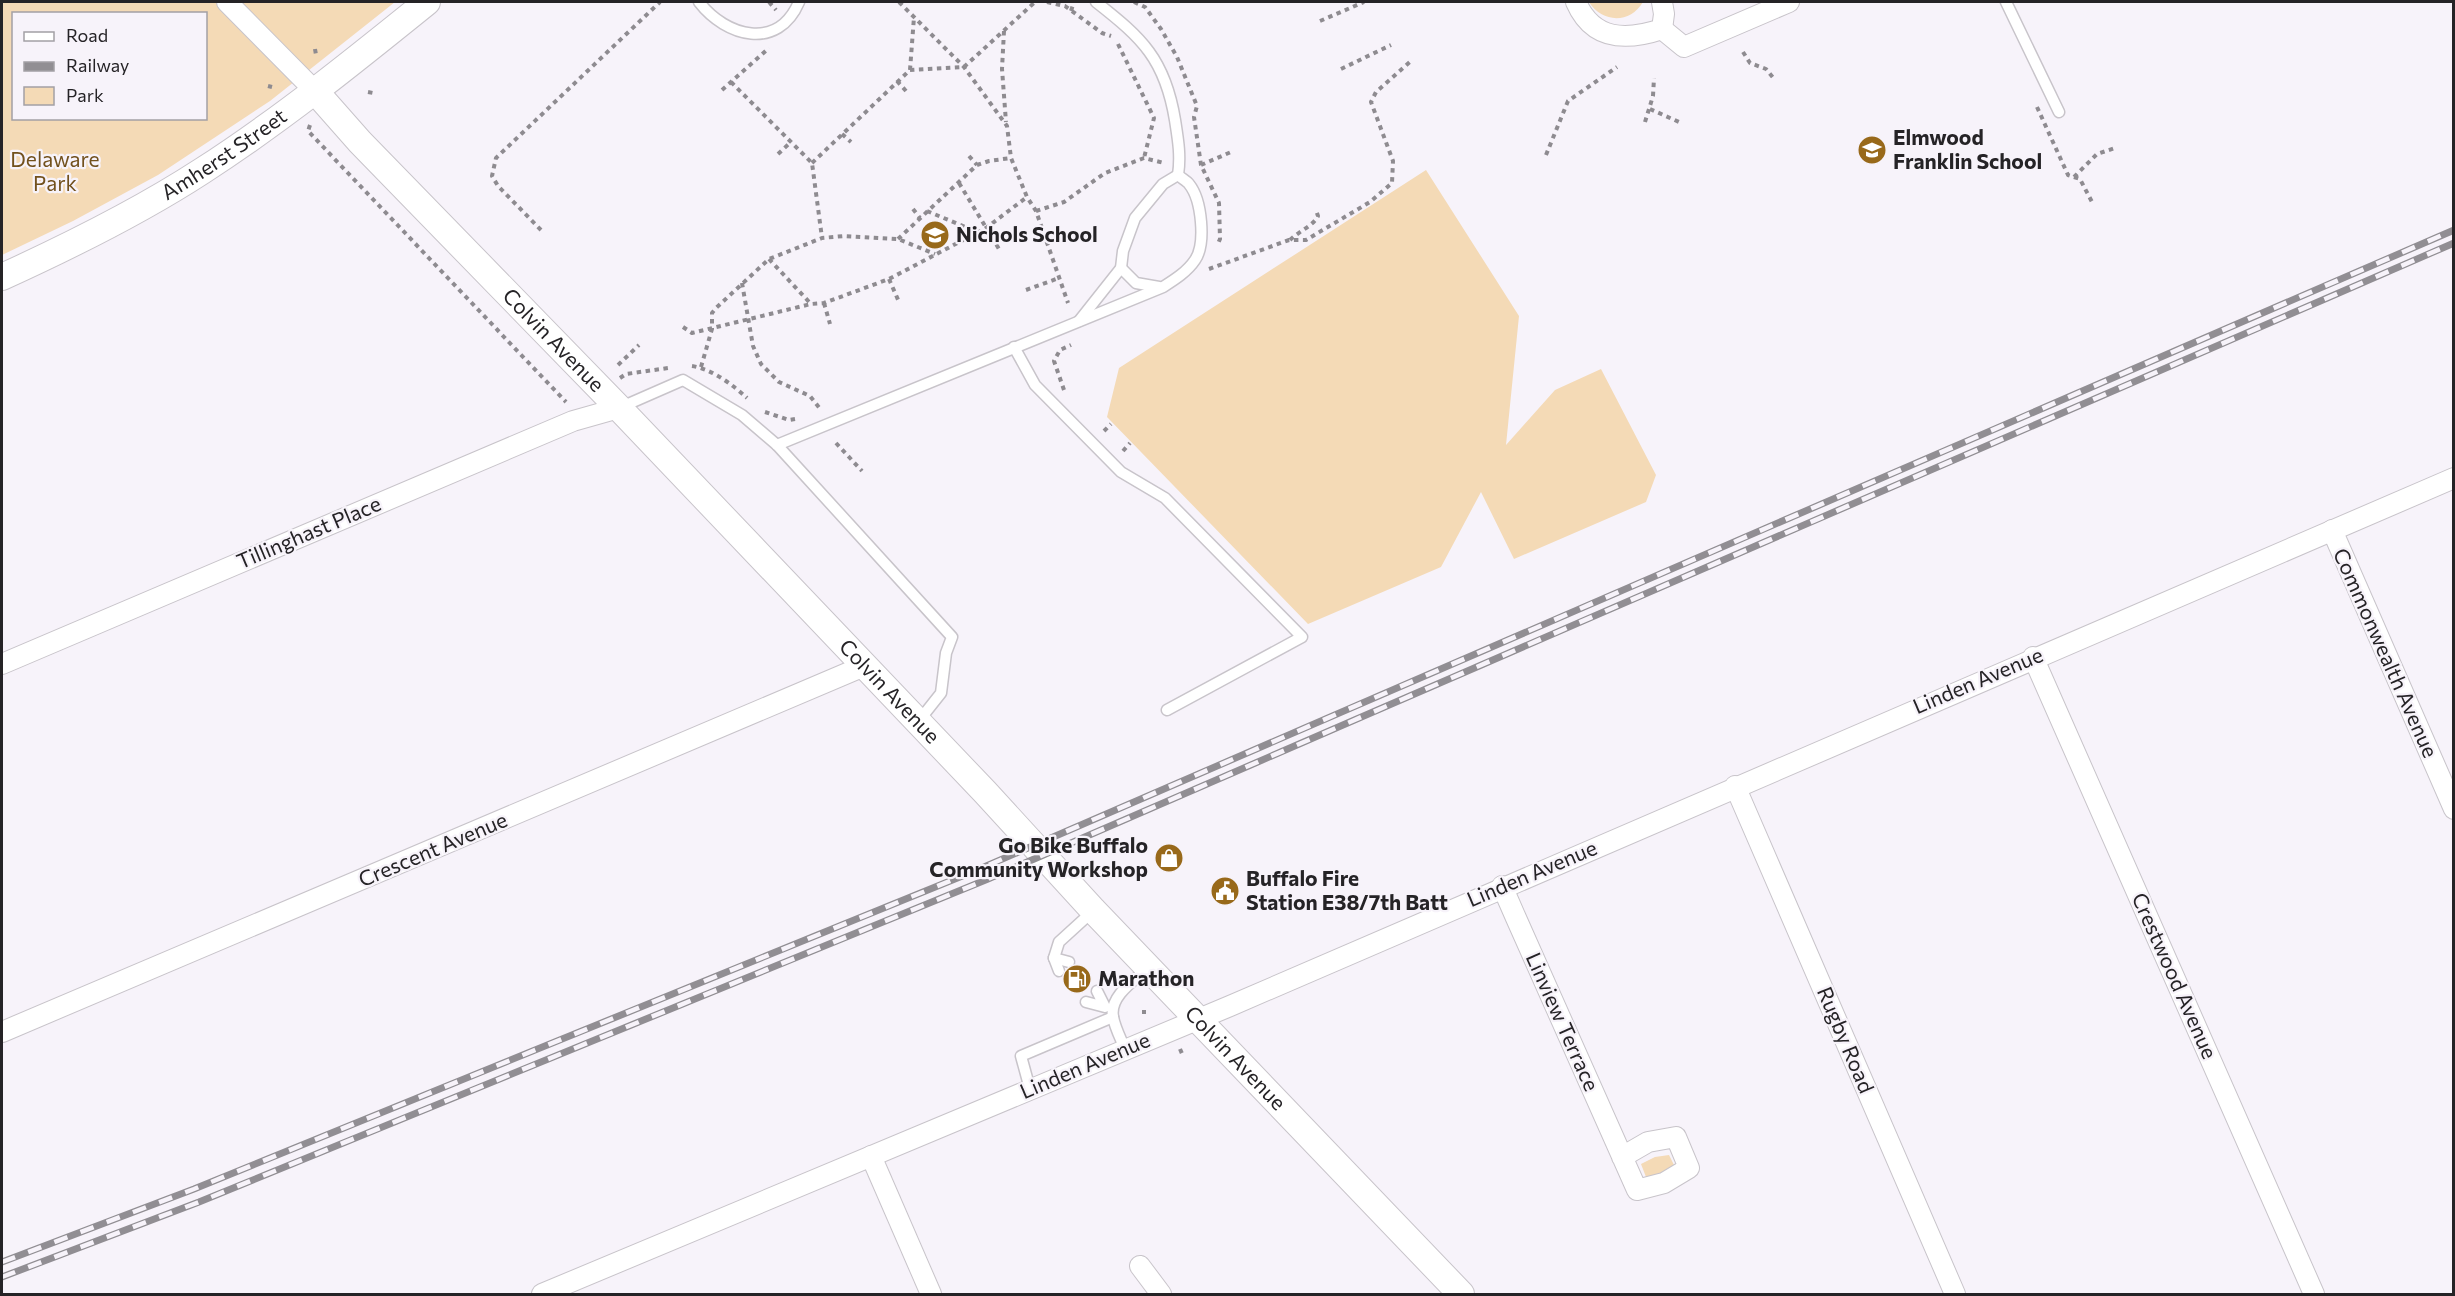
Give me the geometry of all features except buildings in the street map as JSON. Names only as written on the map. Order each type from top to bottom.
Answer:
[{"type":"street","points":[[227,2],[315,91]]},
{"type":"street","name":"Amherst Street","points":[[2,277],[82,240],[201,171],[315,91],[427,2]]},
{"type":"street","points":[[1576,2],[1581,14],[1590,23],[1613,36],[1639,37],[1662,30]]},
{"type":"street","points":[[1662,2],[1664,14],[1662,30]]},
{"type":"street","points":[[1662,30],[1684,47],[1789,2]]},
{"type":"street","name":"Colvin Avenue","points":[[315,91],[360,142],[619,408],[1148,968],[1461,1294]]},
{"type":"street","name":"Tillinghast Place","points":[[2,664],[573,421],[619,408]]},
{"type":"street","name":"Linden Avenue","points":[[542,1294],[1198,1019],[2033,657],[2454,478]]},
{"type":"street","name":"Commonwealth Avenue","points":[[2332,530],[2454,808]]},
{"type":"street","name":"Crestwood Avenue","points":[[2033,657],[2314,1294]]},
{"type":"street","name":"Crescent Avenue","points":[[2,1032],[864,666]]},
{"type":"street","name":"Rugby Road","points":[[1735,786],[1955,1294]]},
{"type":"street","name":"Linview Terrace","points":[[1502,886],[1622,1157]]},
{"type":"street","points":[[871,1156],[931,1294]]},
{"type":"street","points":[[1140,1266],[1161,1294]]},
{"type":"lane","points":[[699,2],[727,28],[738,33],[756,34],[780,25],[799,2]]},
{"type":"lane","points":[[1095,2],[1137,35],[1161,69],[1173,106],[1179,150],[1178,175]]},
{"type":"lane","points":[[2008,6],[2059,111]]},
{"type":"lane","points":[[1077,323],[1121,268],[1123,251],[1135,218],[1162,184],[1178,175]]},
{"type":"lane","points":[[777,445],[1163,287],[1195,262],[1203,240],[1197,201],[1190,184],[1178,175]]},
{"type":"lane","points":[[1121,268],[1128,277],[1142,286],[1163,287]]},
{"type":"lane","points":[[1014,347],[1035,385],[1121,472],[1165,498],[1302,637],[1167,710]]},
{"type":"lane","points":[[619,408],[683,380],[742,415],[777,445],[952,637],[946,653],[941,693],[918,723]]},
{"type":"lane","points":[[1059,971],[1054,958],[1059,942],[1093,910]]},
{"type":"lane","points":[[1054,958],[1069,962]]},
{"type":"lane","points":[[1030,1089],[1021,1056],[1110,1010],[1120,992],[1148,968]]},
{"type":"lane","points":[[1097,991],[1110,1010],[1125,1049]]},
{"type":"lane","points":[[1086,1002],[1110,1010]]},
{"type":"path","points":[[541,230],[492,176],[496,158],[660,2]]},
{"type":"path","points":[[899,2],[964,67],[1007,126]]},
{"type":"path","points":[[812,163],[910,70],[964,67],[1035,2]]},
{"type":"path","points":[[1047,2],[1065,6],[1102,33],[1115,38],[1154,118],[1144,158]]},
{"type":"path","points":[[1134,2],[1145,7],[1178,57],[1197,106],[1194,117],[1199,165],[1219,203],[1220,239],[1216,249]]},
{"type":"path","points":[[1320,21],[1364,2]]},
{"type":"path","points":[[1071,11],[1073,5]]},
{"type":"path","points":[[910,70],[914,18]]},
{"type":"path","points":[[1004,31],[1003,105],[1011,158],[1027,197],[1036,211],[1068,303]]},
{"type":"path","points":[[1341,69],[1391,45]]},
{"type":"path","points":[[315,49],[316,55]]},
{"type":"path","points":[[1743,51],[1750,63],[1766,69],[1775,80]]},
{"type":"path","points":[[1202,276],[1209,269],[1289,240],[1306,240],[1370,202],[1392,183],[1394,172],[1392,161],[1371,102],[1376,92],[1411,61]]},
{"type":"path","points":[[1546,155],[1555,140],[1568,101],[1617,66]]},
{"type":"path","points":[[1645,122],[1653,96],[1654,78]]},
{"type":"path","points":[[897,81],[906,91]]},
{"type":"path","points":[[731,82],[812,163],[822,238]]},
{"type":"path","points":[[1649,109],[1679,122]]},
{"type":"path","points":[[310,125],[308,131],[565,402]]},
{"type":"path","points":[[843,134],[851,142]]},
{"type":"path","points":[[778,154],[791,142]]},
{"type":"path","points":[[2074,177],[2097,154],[2115,148]]},
{"type":"path","points":[[2055,149],[2068,175],[2084,185],[2092,202]]},
{"type":"path","points":[[1199,165],[1231,152]]},
{"type":"path","points":[[969,156],[977,165]]},
{"type":"path","points":[[898,239],[977,165],[1011,158]]},
{"type":"path","points":[[1036,211],[1064,202],[1105,173],[1144,158],[1164,163]]},
{"type":"path","points":[[959,183],[999,249]]},
{"type":"path","points":[[683,327],[692,333],[811,304],[824,303],[889,279],[978,233],[1027,197]]},
{"type":"path","points":[[913,209],[920,218]]},
{"type":"path","points":[[1289,240],[1301,229],[1314,223],[1318,216],[1316,210]]},
{"type":"path","points":[[927,212],[978,233]]},
{"type":"path","points":[[701,367],[712,329],[712,313],[741,282],[769,259],[822,238],[844,236],[898,239],[935,255]]},
{"type":"path","points":[[769,259],[811,304]]},
{"type":"path","points":[[1209,269],[1212,259]]},
{"type":"path","points":[[1026,290],[1059,278]]},
{"type":"path","points":[[889,279],[899,303]]},
{"type":"path","points":[[741,282],[753,346],[761,364],[779,382],[810,396],[823,416]]},
{"type":"path","points":[[824,303],[830,324]]},
{"type":"path","points":[[1065,392],[1056,373],[1054,361],[1060,350],[1076,342]]},
{"type":"path","points":[[618,365],[639,345]]},
{"type":"path","points":[[1096,423],[1110,438]]},
{"type":"path","points":[[1104,431],[1111,424]]},
{"type":"path","points":[[836,443],[862,471]]},
{"type":"path","points":[[1123,451],[1130,443]]},
{"type":"path","points":[[1116,444],[1127,455]]},
{"type":"path","points":[[1180,1049],[1183,1056]]},
{"type":"green space","name":"Delaware Park","points":[[2,2],[395,2],[270,101],[158,175],[73,221],[2,255]]},
{"type":"green space","points":[[1589,2],[1643,2],[1631,14],[1616,18],[1601,14]]},
{"type":"green space","points":[[1426,170],[1519,316],[1506,445],[1555,390],[1601,369],[1656,475],[1646,502],[1514,559],[1481,492],[1441,567],[1308,624],[1107,417],[1119,368]]},
{"type":"green space","points":[[1669,1155],[1674,1165],[1660,1174],[1646,1177],[1641,1164],[1655,1157]]},
{"type":"railway","points":[[2,1262],[194,1189],[977,870],[2454,230]]},
{"type":"railway","points":[[2,1277],[199,1202],[988,879],[2454,243]]},
{"type":"place","name":"Elmwood Franklin School","points":[[1872,150]]},
{"type":"place","name":"Nichols School","points":[[935,235]]},
{"type":"place","name":"Go Bike Buffalo Community Workshop","points":[[1169,858]]},
{"type":"place","name":"Buffalo Fire Station E38/7th Batt","points":[[1225,891]]},
{"type":"place","name":"Marathon","points":[[1077,979]]}]
